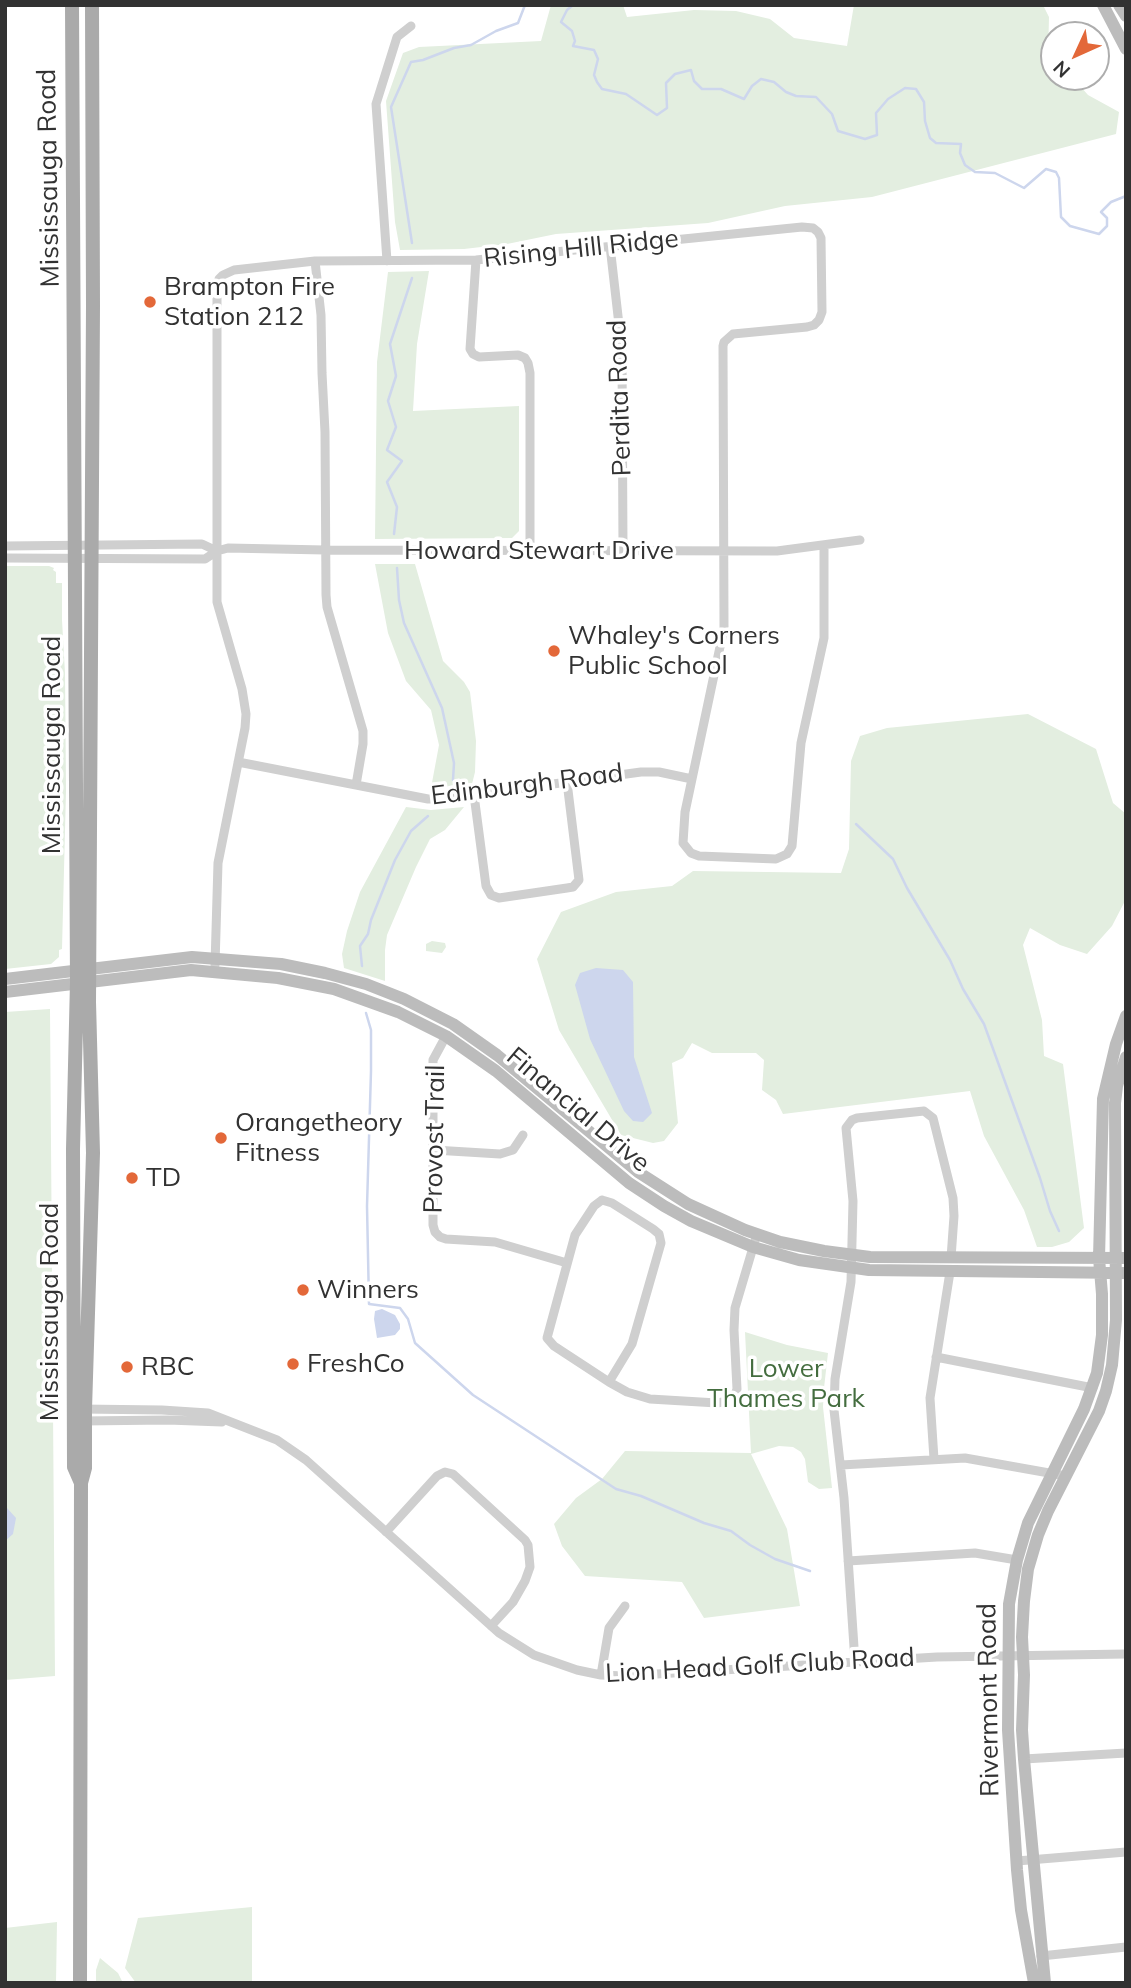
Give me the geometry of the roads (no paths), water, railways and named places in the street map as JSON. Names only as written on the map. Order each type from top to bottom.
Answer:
[{"type":"main road","name":"Mississauga Road","points":[[72,5],[75,552],[83,976],[93,1153],[80,1415],[85,1468],[81,1483],[80,1983]]},
{"type":"main road","name":"Mississauga Road","points":[[83,976],[92,552],[92,5]]},
{"type":"street","points":[[1103,5],[1126,49]]},
{"type":"street","points":[[1119,5],[1126,16]]},
{"type":"street","points":[[387,261],[376,104],[397,37],[411,26]]},
{"type":"street","name":"Rising Hill Ridge","points":[[217,551],[218,281],[223,275],[234,270],[315,261],[476,260],[813,228],[821,238],[822,312],[819,320],[807,327],[733,334],[724,342],[724,551]]},
{"type":"street","name":"Perdita Road","points":[[610,246],[622,351],[623,550]]},
{"type":"street","points":[[476,260],[470,349],[479,357],[518,355],[525,358],[530,373],[530,551]]},
{"type":"street","points":[[315,261],[321,314],[327,607],[363,731],[356,785]]},
{"type":"street","name":"Howard Stewart Drive","points":[[75,552],[205,559],[228,548],[777,551],[860,540]]},
{"type":"street","name":"Howard Stewart Drive","points":[[75,552],[202,544],[217,551]]},
{"type":"street","points":[[724,551],[724,628],[692,779],[682,843],[686,849],[699,856],[776,859],[787,854],[792,846],[802,743],[824,638],[824,545]]},
{"type":"street","points":[[5,546],[75,552]]},
{"type":"street","points":[[215,965],[218,863],[245,728],[242,690],[217,602],[217,551]]},
{"type":"street","points":[[5,558],[75,552]]},
{"type":"street","name":"Edinburgh Road","points":[[238,762],[420,799],[443,799],[641,772],[660,772],[692,779]]},
{"type":"street","points":[[474,795],[486,886],[491,895],[499,898],[573,887],[579,880],[567,782]]},
{"type":"street","name":"Financial Drive","points":[[5,992],[192,957],[215,965],[228,974],[278,978],[334,989],[398,1012],[446,1036],[496,1071],[637,1189],[691,1221],[753,1247],[799,1260],[851,1269],[1121,1273]]},
{"type":"street","name":"Financial Drive","points":[[215,965],[281,964],[325,973],[385,991],[433,1013],[497,1055],[638,1172],[688,1204],[780,1242],[852,1255],[1121,1258]]},
{"type":"street","name":"Financial Drive","points":[[5,979],[83,976]]},
{"type":"street","name":"Rivermont Road","points":[[1045,1983],[1024,1759],[1022,1619],[1028,1569],[1043,1524],[1088,1435],[1106,1391],[1114,1353],[1121,1273],[1121,1169],[1115,1103],[1126,1016]]},
{"type":"street","name":"Provost Trail","points":[[446,1036],[433,1060],[433,1225],[436,1232],[440,1237],[495,1242],[567,1263]]},
{"type":"street","name":"Rivermont Road","points":[[1034,1983],[1021,1910],[1008,1730],[1009,1605],[1017,1560],[1028,1524],[1079,1421],[1093,1388],[1100,1359],[1102,1107],[1104,1090],[1121,1066]]},
{"type":"street","points":[[855,1662],[841,1465],[834,1410],[835,1379],[851,1282],[853,1201],[846,1128],[857,1118],[924,1111],[933,1118],[953,1198],[951,1258]]},
{"type":"street","points":[[434,1150],[500,1154],[513,1150],[523,1136]]},
{"type":"street","points":[[609,1382],[632,1344],[661,1238],[612,1203],[602,1200],[594,1206],[578,1229],[547,1338],[554,1346],[609,1382],[627,1392],[650,1399],[717,1403],[734,1397],[737,1389],[735,1308],[757,1234]]},
{"type":"street","points":[[934,1459],[930,1398],[950,1272]]},
{"type":"street","points":[[936,1357],[1093,1388]]},
{"type":"street","name":"Lion Head Golf Club Road","points":[[80,1415],[194,1411],[208,1413],[267,1436],[301,1456],[514,1644],[565,1667],[601,1675],[655,1674],[937,1657],[1126,1654]]},
{"type":"street","points":[[841,1465],[957,1458],[976,1459],[1066,1476]]},
{"type":"street","points":[[386,1532],[437,1476],[444,1472],[453,1474],[525,1539],[528,1545],[530,1567],[525,1581],[513,1602],[491,1626]]},
{"type":"street","points":[[848,1561],[975,1553],[1017,1560]]},
{"type":"street","points":[[601,1675],[609,1628],[625,1606]]},
{"type":"street","points":[[1024,1759],[1126,1754]]},
{"type":"street","points":[[1017,1861],[1126,1852]]},
{"type":"street","points":[[1041,1956],[1126,1947]]},
{"type":"water","points":[[596,968],[623,970],[633,982],[634,1057],[652,1113],[643,1122],[633,1121],[624,1111],[590,1039],[575,985],[580,973]]},
{"type":"water","points":[[382,1309],[395,1315],[400,1329],[395,1335],[377,1338],[375,1311]]},
{"type":"water","points":[[5,1508],[16,1518],[13,1534],[5,1541]]},
{"type":"waterway","points":[[412,243],[391,107],[411,62],[471,45],[518,23],[525,5]]},
{"type":"waterway","points":[[573,5],[561,22],[572,31],[575,41],[573,46],[594,50],[598,59],[594,75],[602,89],[626,94],[657,115],[667,108],[666,83],[675,74],[691,70],[694,81],[702,89],[721,89],[744,99],[752,86],[761,79],[774,82],[796,96],[816,97],[832,114],[838,131],[865,139],[877,135],[876,113],[888,99],[905,88],[916,89],[924,102],[925,121],[930,138],[936,143],[961,144],[960,153],[965,165],[975,172],[995,173],[1024,188],[1046,169],[1056,172],[1059,178],[1061,217],[1070,226],[1099,234],[1107,226],[1107,218],[1101,212],[1111,202],[1126,196]]},
{"type":"waterway","points":[[394,534],[397,507],[387,482],[402,461],[387,450],[396,427],[388,401],[396,376],[390,344],[412,278]]},
{"type":"waterway","points":[[397,568],[404,623],[442,708],[454,763],[453,780]]},
{"type":"waterway","points":[[362,966],[360,946],[368,934],[395,860],[411,831],[428,816]]},
{"type":"waterway","points":[[856,824],[893,859],[984,1024],[1059,1231]]},
{"type":"waterway","points":[[366,1013],[371,1030],[367,1206],[369,1304],[400,1308],[408,1319],[415,1343],[473,1395],[616,1489],[731,1531],[775,1559],[810,1571]]},
{"type":"place","name":"Brampton Fire Station 212","points":[[150,302]]},
{"type":"place","name":"Whaley's Corners Public School","points":[[554,651]]},
{"type":"place","name":"Orangetheory Fitness","points":[[221,1138]]},
{"type":"place","name":"TD","points":[[132,1178]]},
{"type":"place","name":"Winners","points":[[303,1290]]},
{"type":"place","name":"FreshCo","points":[[293,1364]]},
{"type":"place","name":"RBC","points":[[127,1367]]},
{"type":"park label","name":"Lower Thames Park","points":[[786,1384]]}]
